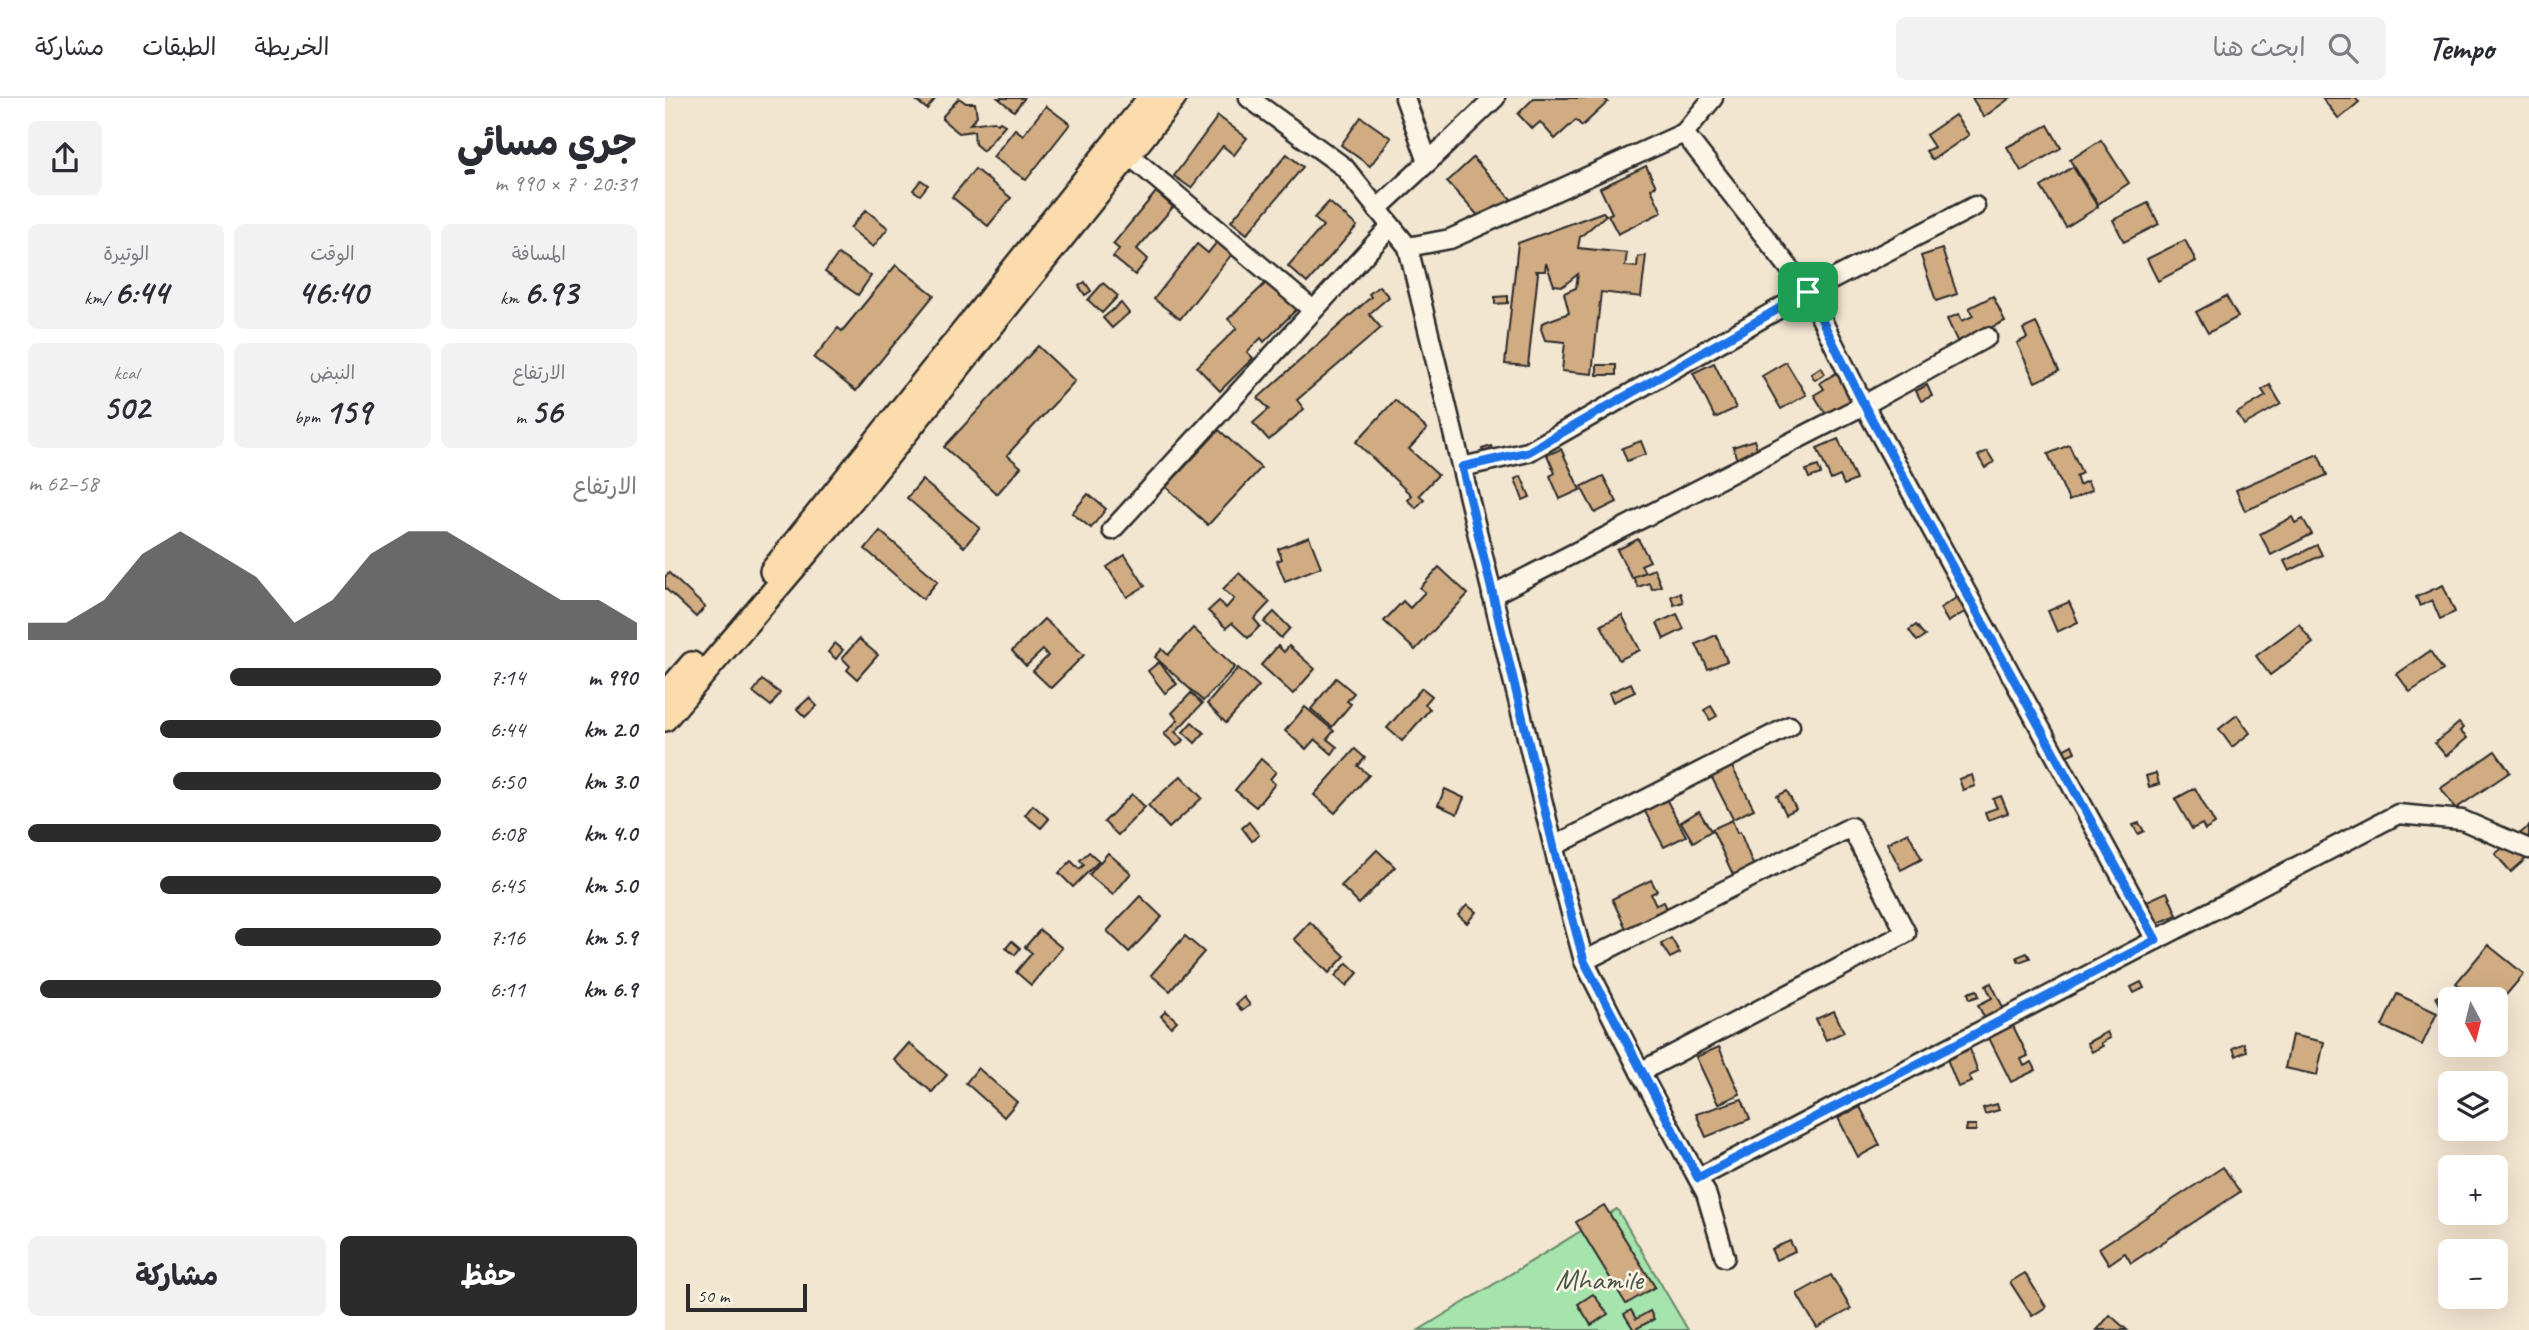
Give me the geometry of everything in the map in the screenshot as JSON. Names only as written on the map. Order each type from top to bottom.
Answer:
[{"type":"main road","points":[[665,695],[748,601],[1150,98]]},
{"type":"main road","points":[[665,719],[861,489],[1174,98]]},
{"type":"street","points":[[1249,98],[1343,167],[1408,247],[1553,846],[1584,961],[1706,1193],[1725,1257]]},
{"type":"street","points":[[1405,98],[1428,162]]},
{"type":"street","points":[[1377,209],[1495,98]]},
{"type":"street","points":[[1408,247],[1450,239],[1684,133],[1713,98]]},
{"type":"street","points":[[1684,133],[1808,292],[1864,405],[2156,940]]},
{"type":"street","points":[[1129,155],[1313,310]]},
{"type":"street","points":[[1462,467],[1528,452],[1808,292],[1975,206]]},
{"type":"street","points":[[1112,530],[1391,226]]},
{"type":"street","points":[[1492,595],[1864,405],[1987,337]]},
{"type":"street","points":[[1553,846],[1790,726]]},
{"type":"street","points":[[1698,1178],[2398,814],[2462,820],[2529,849]]},
{"type":"street","points":[[1584,961],[1851,827],[1906,933],[1640,1072]]},
{"type":"green space","name":"Mhamile","points":[[1617,1209],[1688,1330],[1419,1330]]},
{"type":"building","points":[[913,98],[936,98],[927,109]]},
{"type":"building","points":[[959,98],[966,103],[975,103],[977,116],[970,124],[994,121],[1005,125],[983,151],[975,144],[974,131],[959,133],[943,120],[943,116]]},
{"type":"building","points":[[998,98],[1024,98],[1024,99],[1014,111]]},
{"type":"building","points":[[1534,98],[1604,98],[1608,102],[1582,126],[1576,120],[1555,139],[1540,122],[1532,129],[1518,114]]},
{"type":"building","points":[[1972,98],[2010,98],[1984,117]]},
{"type":"building","points":[[2322,98],[2355,98],[2359,102],[2339,119]]},
{"type":"building","points":[[1046,106],[1070,124],[1026,180],[993,157],[1015,129],[1023,135]]},
{"type":"building","points":[[1955,115],[1969,135],[1932,160],[1926,151],[1934,147],[1926,135]]},
{"type":"building","points":[[1218,116],[1247,138],[1234,155],[1223,146],[1191,188],[1174,176]]},
{"type":"building","points":[[1361,117],[1391,138],[1370,166],[1341,145]]},
{"type":"building","points":[[2048,125],[2061,148],[2021,171],[2007,147]]},
{"type":"building","points":[[2101,140],[2129,183],[2098,204],[2070,160]]},
{"type":"building","points":[[1287,154],[1303,167],[1247,234],[1231,221]]},
{"type":"building","points":[[1473,158],[1511,199],[1485,223],[1447,182]]},
{"type":"building","points":[[1646,166],[1656,186],[1651,189],[1662,212],[1618,234],[1608,215],[1612,213],[1600,188]]},
{"type":"building","points":[[2073,167],[2098,207],[2066,227],[2041,187]]},
{"type":"building","points":[[975,169],[1011,198],[988,226],[952,197]]},
{"type":"building","points":[[921,180],[928,185],[920,195],[913,190]]},
{"type":"building","points":[[1156,192],[1173,207],[1137,249],[1148,259],[1135,275],[1113,257],[1119,249],[1113,244]]},
{"type":"building","points":[[1329,202],[1357,226],[1307,283],[1288,266],[1323,226],[1314,218]]},
{"type":"building","points":[[2148,203],[2159,224],[2124,242],[2113,220]]},
{"type":"building","points":[[866,210],[888,228],[873,247],[850,228]]},
{"type":"building","points":[[1603,212],[1606,215],[1580,237],[1578,248],[1627,253],[1625,266],[1637,267],[1638,257],[1646,255],[1641,297],[1601,292],[1592,374],[1562,371],[1565,342],[1545,340],[1542,323],[1569,313],[1564,293],[1576,288],[1578,274],[1563,286],[1554,285],[1546,263],[1545,271],[1536,271],[1538,273],[1528,366],[1505,364],[1518,243]]},
{"type":"building","points":[[2185,240],[2196,261],[2158,281],[2147,259]]},
{"type":"building","points":[[1217,242],[1232,254],[1180,319],[1154,299],[1197,244],[1208,253]]},
{"type":"building","points":[[1942,249],[1957,294],[1936,301],[1921,256]]},
{"type":"building","points":[[838,254],[871,276],[858,295],[825,272]]},
{"type":"building","points":[[896,265],[934,295],[856,391],[814,358],[838,328],[842,331]]},
{"type":"building","points":[[1269,280],[1297,309],[1264,342],[1261,338],[1247,352],[1253,358],[1220,391],[1197,367],[1237,328],[1228,319]]},
{"type":"building","points":[[1085,282],[1091,291],[1085,295],[1079,286]]},
{"type":"building","points":[[1103,283],[1118,296],[1102,313],[1088,300]]},
{"type":"building","points":[[1379,286],[1389,297],[1369,314],[1381,328],[1297,400],[1304,409],[1269,440],[1253,423],[1269,409],[1258,398],[1371,297],[1369,294]]},
{"type":"building","points":[[1508,296],[1508,303],[1495,304],[1495,297]]},
{"type":"building","points":[[1993,296],[2005,321],[1958,343],[1947,319],[1959,314],[1962,321],[1973,316],[1969,308]]},
{"type":"building","points":[[2226,296],[2238,317],[2208,333],[2196,312]]},
{"type":"building","points":[[1121,303],[1129,313],[1112,328],[1103,318]]},
{"type":"building","points":[[2036,323],[2059,371],[2035,382],[2017,343],[2027,338],[2023,329]]},
{"type":"building","points":[[1038,346],[1075,381],[1007,455],[1021,467],[997,494],[944,447]]},
{"type":"building","points":[[1786,362],[1806,395],[1781,409],[1762,376]]},
{"type":"building","points":[[1714,363],[1736,408],[1715,418],[1693,373]]},
{"type":"building","points":[[1597,365],[1616,365],[1616,375],[1597,375]]},
{"type":"building","points":[[1821,367],[1825,374],[1815,380],[1811,374]]},
{"type":"building","points":[[1838,372],[1854,400],[1827,416],[1814,395],[1824,389],[1820,383]]},
{"type":"building","points":[[1927,385],[1932,396],[1921,401],[1916,391]]},
{"type":"building","points":[[2270,385],[2281,404],[2244,425],[2237,413],[2266,396],[2262,390]]},
{"type":"building","points":[[1395,400],[1427,429],[1409,449],[1438,475],[1419,495],[1424,499],[1416,508],[1407,500],[1411,495],[1356,442]]},
{"type":"building","points":[[1219,430],[1261,468],[1208,525],[1166,487]]},
{"type":"building","points":[[1838,439],[1856,480],[1844,485],[1840,476],[1831,480],[1817,448]]},
{"type":"building","points":[[1754,440],[1759,453],[1737,460],[1733,447]]},
{"type":"building","points":[[1641,441],[1646,454],[1627,461],[1622,448]]},
{"type":"building","points":[[2069,445],[2082,473],[2076,476],[2079,485],[2087,481],[2092,490],[2069,501],[2048,454]]},
{"type":"building","points":[[1492,446],[1496,459],[1486,462],[1482,449]]},
{"type":"building","points":[[1561,449],[1580,490],[1560,499],[1550,476],[1555,473],[1547,455]]},
{"type":"building","points":[[1987,451],[1994,462],[1985,468],[1978,456]]},
{"type":"building","points":[[2318,454],[2327,475],[2245,511],[2236,490]]},
{"type":"building","points":[[1818,466],[1821,474],[1809,478],[1806,470]]},
{"type":"building","points":[[1521,476],[1530,497],[1523,500],[1515,479]]},
{"type":"building","points":[[1603,476],[1617,502],[1595,513],[1581,487]]},
{"type":"building","points":[[922,480],[980,528],[964,547],[907,498]]},
{"type":"building","points":[[1088,494],[1106,509],[1091,528],[1072,513]]},
{"type":"building","points":[[2292,517],[2295,523],[2303,519],[2312,534],[2271,555],[2260,534]]},
{"type":"building","points":[[880,531],[938,581],[923,599],[865,549]]},
{"type":"building","points":[[1309,537],[1321,567],[1285,581],[1277,561],[1282,559],[1278,549]]},
{"type":"building","points":[[1638,539],[1650,561],[1641,565],[1645,572],[1632,578],[1617,550]]},
{"type":"building","points":[[2317,545],[2322,555],[2289,571],[2284,561]]},
{"type":"building","points":[[1125,555],[1145,586],[1127,597],[1107,567]]},
{"type":"building","points":[[1439,567],[1468,594],[1415,650],[1384,621],[1403,601],[1410,608],[1425,592],[1420,588]]},
{"type":"building","points":[[1654,569],[1661,586],[1652,589],[1649,583],[1638,587],[1633,577]]},
{"type":"building","points":[[669,573],[705,607],[696,617],[665,588],[665,577]]},
{"type":"building","points":[[1239,573],[1270,602],[1254,619],[1260,626],[1248,638],[1232,623],[1226,628],[1208,611],[1219,601],[1226,608],[1234,599],[1223,589]]},
{"type":"building","points":[[2443,585],[2455,612],[2440,619],[2432,600],[2420,606],[2416,597]]},
{"type":"building","points":[[1680,593],[1683,602],[1674,605],[1671,596]]},
{"type":"building","points":[[1958,597],[1966,611],[1948,622],[1940,608]]},
{"type":"building","points":[[2069,602],[2078,622],[2057,632],[2048,611]]},
{"type":"building","points":[[1274,612],[1290,628],[1281,638],[1264,622]]},
{"type":"building","points":[[1677,614],[1684,629],[1664,639],[1657,623]]},
{"type":"building","points":[[1622,615],[1640,650],[1619,660],[1601,625]]},
{"type":"building","points":[[1044,619],[1084,655],[1051,688],[1033,671],[1048,656],[1043,650],[1026,666],[1012,651]]},
{"type":"building","points":[[2299,624],[2313,643],[2270,675],[2256,656]]},
{"type":"building","points":[[1916,625],[1925,636],[1917,641],[1909,630]]},
{"type":"building","points":[[1193,628],[1235,667],[1203,701],[1155,657],[1162,649],[1168,655]]},
{"type":"building","points":[[1716,635],[1727,661],[1708,669],[1696,644]]},
{"type":"building","points":[[859,639],[878,655],[857,679],[847,670],[850,666],[842,658]]},
{"type":"building","points":[[835,643],[843,650],[836,659],[828,652]]},
{"type":"building","points":[[1278,646],[1284,652],[1289,646],[1315,669],[1293,694],[1261,665]]},
{"type":"building","points":[[2430,651],[2443,670],[2410,692],[2397,674]]},
{"type":"building","points":[[1159,662],[1177,684],[1165,693],[1148,671]]},
{"type":"building","points":[[1238,668],[1259,686],[1226,723],[1207,704]]},
{"type":"building","points":[[1336,678],[1354,693],[1347,701],[1351,704],[1332,727],[1311,709]]},
{"type":"building","points":[[762,680],[780,693],[771,706],[753,692]]},
{"type":"building","points":[[1631,683],[1635,692],[1613,702],[1609,693]]},
{"type":"building","points":[[1422,688],[1432,696],[1425,704],[1430,709],[1402,741],[1387,728]]},
{"type":"building","points":[[1191,693],[1202,704],[1175,732],[1184,740],[1177,746],[1164,734],[1178,720],[1172,713]]},
{"type":"building","points":[[809,698],[817,706],[805,717],[797,709]]},
{"type":"building","points":[[1711,706],[1717,716],[1710,720],[1704,710]]},
{"type":"building","points":[[1305,707],[1334,731],[1327,739],[1337,747],[1332,754],[1315,739],[1306,749],[1285,731]]},
{"type":"building","points":[[2237,715],[2250,733],[2232,747],[2219,729]]},
{"type":"building","points":[[1192,722],[1204,733],[1195,743],[1183,732]]},
{"type":"building","points":[[2459,723],[2463,728],[2460,731],[2467,738],[2446,756],[2435,743]]},
{"type":"building","points":[[2072,745],[2075,752],[2066,756],[2063,750]]},
{"type":"building","points":[[1355,749],[1365,758],[1358,766],[1369,775],[1335,813],[1314,795]]},
{"type":"building","points":[[2495,751],[2510,772],[2455,809],[2441,788]]},
{"type":"building","points":[[1261,759],[1276,772],[1270,779],[1275,784],[1256,807],[1235,790]]},
{"type":"building","points":[[1730,763],[1754,809],[1733,819],[1710,774]]},
{"type":"building","points":[[2156,773],[2159,784],[2149,787],[2146,776]]},
{"type":"building","points":[[1972,775],[1975,786],[1963,790],[1959,779]]},
{"type":"building","points":[[1181,776],[1202,798],[1169,828],[1148,805]]},
{"type":"building","points":[[2195,788],[2215,824],[2205,830],[2202,824],[2192,829],[2175,799]]},
{"type":"building","points":[[1445,789],[1464,798],[1457,814],[1438,805]]},
{"type":"building","points":[[1787,791],[1796,809],[1786,814],[1777,796]]},
{"type":"building","points":[[1132,794],[1145,807],[1118,835],[1104,822]]},
{"type":"building","points":[[2001,796],[2008,813],[1988,820],[1985,812],[1997,808],[1993,799]]},
{"type":"building","points":[[1665,797],[1686,836],[1664,847],[1643,808]]},
{"type":"building","points":[[1033,805],[1049,819],[1041,828],[1025,815]]},
{"type":"building","points":[[1699,811],[1711,831],[1693,842],[1681,822]]},
{"type":"building","points":[[1732,820],[1737,833],[1740,832],[1754,867],[1734,877],[1712,829]]},
{"type":"building","points":[[1249,822],[1259,835],[1252,841],[1242,828]]},
{"type":"building","points":[[2139,823],[2144,831],[2138,834],[2133,825]]},
{"type":"building","points":[[2529,826],[2529,856],[2511,872],[2495,854]]},
{"type":"building","points":[[1908,832],[1922,859],[1901,870],[1887,843]]},
{"type":"building","points":[[1377,850],[1395,867],[1359,904],[1341,886]]},
{"type":"building","points":[[1089,852],[1099,861],[1073,887],[1059,873],[1071,861],[1079,869],[1084,865],[1080,860]]},
{"type":"building","points":[[1108,853],[1131,873],[1113,895],[1089,875]]},
{"type":"building","points":[[1651,880],[1657,891],[1651,894],[1656,905],[1664,902],[1670,915],[1629,935],[1612,899]]},
{"type":"building","points":[[2167,892],[2177,915],[2156,924],[2147,901]]},
{"type":"building","points":[[1140,896],[1162,917],[1129,952],[1107,931]]},
{"type":"building","points":[[1467,905],[1476,912],[1467,923],[1458,915]]},
{"type":"building","points":[[1310,922],[1345,956],[1329,973],[1294,939]]},
{"type":"building","points":[[1040,930],[1062,948],[1031,985],[1016,972],[1032,953],[1025,947]]},
{"type":"building","points":[[1185,936],[1204,952],[1170,991],[1151,975]]},
{"type":"building","points":[[1671,938],[1680,953],[1670,958],[1661,944]]},
{"type":"building","points":[[1012,941],[1020,948],[1015,955],[1006,948]]},
{"type":"building","points":[[2488,945],[2524,974],[2508,993],[2508,987],[2461,987],[2456,983]]},
{"type":"building","points":[[2027,953],[2030,958],[2019,962],[2017,957]]},
{"type":"building","points":[[1347,963],[1358,973],[1346,986],[1335,976]]},
{"type":"building","points":[[2141,982],[2144,988],[2134,993],[2131,987]]},
{"type":"building","points":[[1991,983],[2004,1009],[1985,1019],[1978,1005],[1992,998],[1986,986]]},
{"type":"building","points":[[1977,990],[1979,996],[1970,999],[1968,993]]},
{"type":"building","points":[[2397,994],[2437,1013],[2422,1045],[2382,1026]]},
{"type":"building","points":[[1244,997],[1250,1005],[1242,1011],[1236,1004]]},
{"type":"building","points":[[1166,1011],[1177,1021],[1171,1027],[1161,1016]]},
{"type":"building","points":[[1834,1011],[1844,1032],[1826,1040],[1816,1019]]},
{"type":"building","points":[[2012,1024],[2028,1056],[2021,1059],[2024,1066],[2032,1062],[2036,1070],[2011,1082],[1988,1036]]},
{"type":"building","points":[[2107,1032],[2110,1038],[2092,1052],[2087,1043]]},
{"type":"building","points":[[2292,1035],[2324,1042],[2317,1075],[2285,1068]]},
{"type":"building","points":[[909,1043],[947,1075],[932,1092],[894,1060]]},
{"type":"building","points":[[2244,1043],[2247,1051],[2236,1056],[2233,1048]]},
{"type":"building","points":[[1719,1047],[1740,1094],[1718,1104],[1696,1057]]},
{"type":"building","points":[[1970,1049],[1978,1072],[1969,1076],[1972,1082],[1958,1087],[1947,1059]]},
{"type":"building","points":[[978,1068],[1017,1102],[1004,1117],[966,1083]]},
{"type":"building","points":[[1742,1099],[1750,1119],[1706,1137],[1696,1114]]},
{"type":"building","points":[[1997,1104],[1999,1110],[1985,1114],[1983,1108]]},
{"type":"building","points":[[1860,1107],[1880,1145],[1858,1157],[1838,1118]]},
{"type":"building","points":[[1967,1125],[1976,1125],[1976,1131],[1966,1131]]},
{"type":"building","points":[[2223,1167],[2240,1192],[2131,1263],[2125,1253],[2109,1264],[2099,1248]]},
{"type":"building","points":[[1604,1205],[1655,1287],[1626,1304],[1576,1222]]},
{"type":"building","points":[[1790,1241],[1795,1251],[1776,1260],[1771,1249]]},
{"type":"building","points":[[2025,1273],[2046,1307],[2032,1316],[2010,1282]]},
{"type":"building","points":[[1831,1275],[1851,1309],[1817,1328],[1797,1294]]},
{"type":"building","points":[[1593,1294],[1608,1314],[1591,1325],[1578,1304]]},
{"type":"building","points":[[1631,1310],[1636,1319],[1650,1311],[1654,1319],[1634,1330],[1624,1314]]},
{"type":"building","points":[[2110,1315],[2127,1330],[2097,1330]]},
{"type":"route","points":[[1808,292],[1864,405],[2156,940],[1698,1178],[1584,961],[1558,865],[1462,467],[1528,452],[1808,292]]}]
